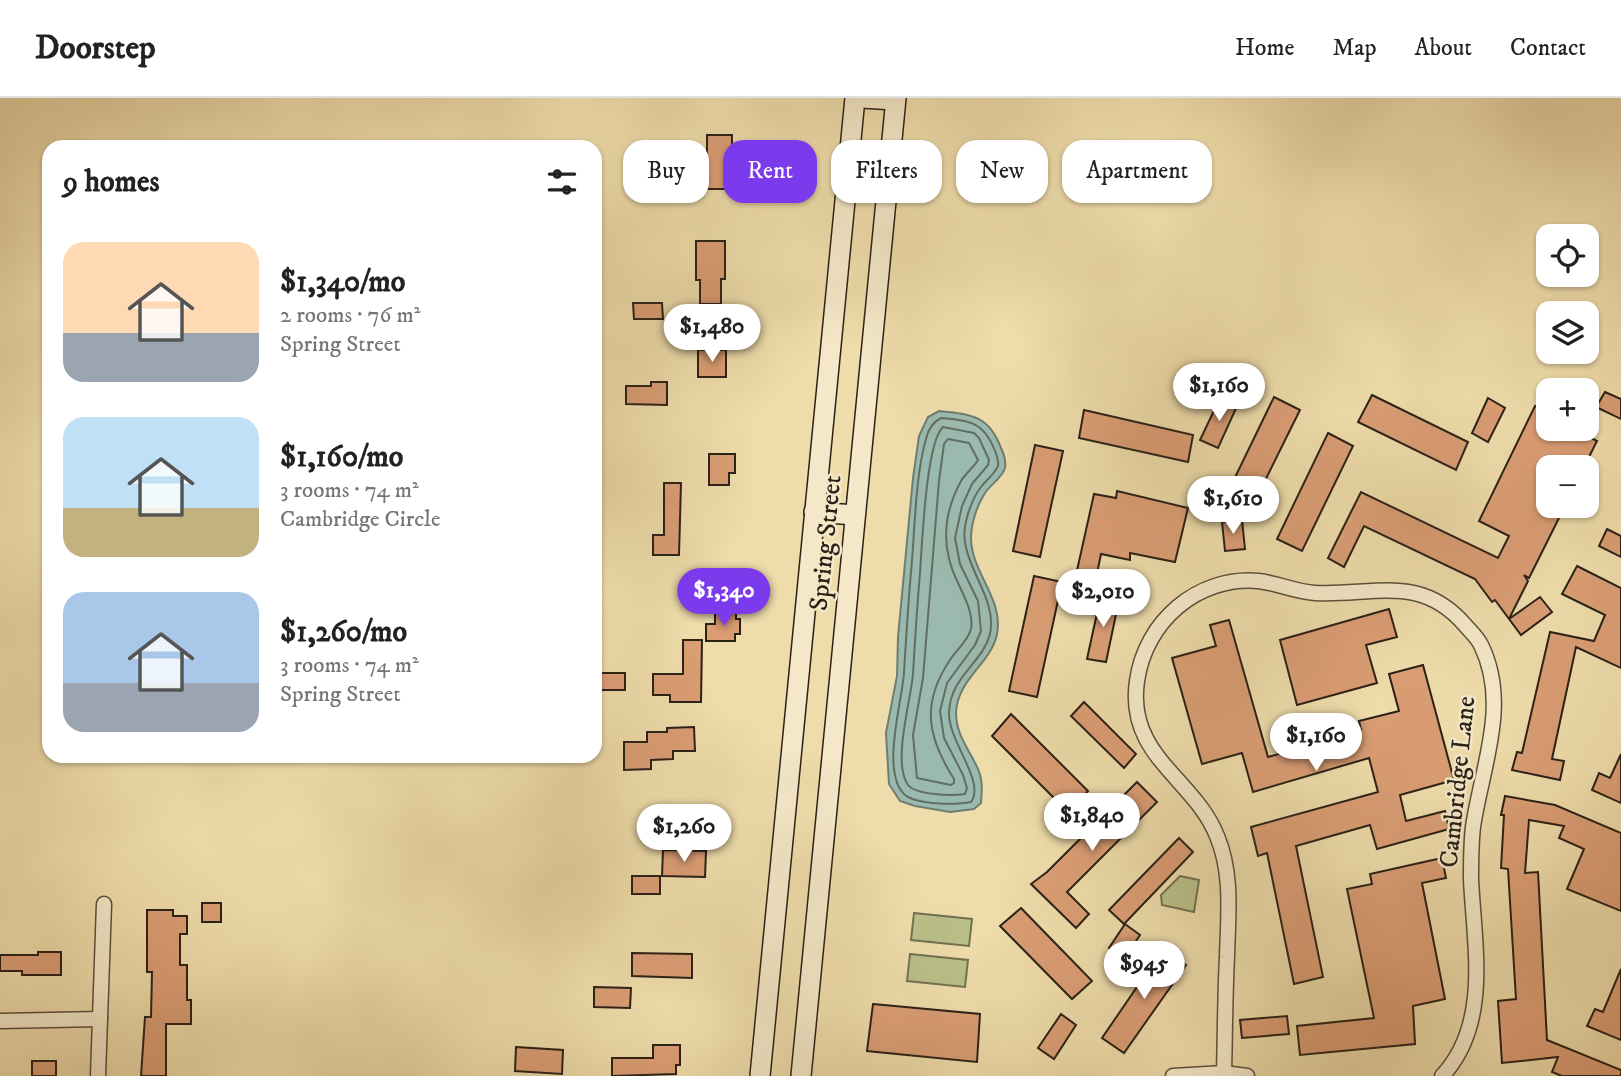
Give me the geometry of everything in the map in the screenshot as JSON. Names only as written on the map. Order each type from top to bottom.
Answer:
[{"type":"main road","name":"Spring Street","points":[[760,1076],[855,98]]},
{"type":"main road","points":[[862,98],[895,99]]},
{"type":"main road","name":"Spring Street","points":[[801,1076],[895,99]]},
{"type":"main road","points":[[814,512],[855,516]]},
{"type":"street","name":"Cambridge Lane","points":[[1224,1073],[1228,894],[1226,864],[1217,834],[1199,804],[1152,752],[1138,718],[1135,700],[1141,659],[1159,624],[1184,600],[1219,585],[1258,581],[1311,593],[1398,589],[1423,594],[1453,611],[1480,642],[1492,673],[1495,697],[1493,731],[1473,828],[1471,858],[1475,1004],[1468,1035],[1455,1061],[1441,1076]]},
{"type":"street","points":[[98,1076],[104,904]]},
{"type":"street","points":[[0,1021],[100,1019]]},
{"type":"street","points":[[1173,1076],[1224,1073],[1247,1076]]},
{"type":"green space","points":[[1180,876],[1199,880],[1194,912],[1162,905],[1161,895]]},
{"type":"green space","points":[[914,913],[972,919],[969,946],[911,940]]},
{"type":"green space","points":[[910,954],[968,960],[965,987],[907,981]]},
{"type":"water","points":[[939,411],[969,415],[984,423],[996,437],[1005,463],[1003,472],[979,503],[971,538],[976,562],[996,609],[997,634],[994,645],[962,691],[956,713],[961,735],[980,776],[981,803],[974,809],[950,812],[900,801],[889,784],[886,733],[897,676],[898,637],[919,436],[928,417]]},
{"type":"building","points":[[707,135],[732,135],[732,140],[723,140],[723,189],[709,189]]},
{"type":"building","points":[[696,241],[725,241],[725,279],[721,279],[721,304],[700,304],[700,280],[696,280]]},
{"type":"building","points":[[633,303],[662,303],[663,319],[634,319]]},
{"type":"building","points":[[698,350],[726,350],[726,377],[698,377]]},
{"type":"building","points":[[651,382],[667,382],[667,405],[626,404],[626,386],[651,386]]},
{"type":"building","points":[[1605,392],[1621,399],[1621,419],[1599,408],[1599,402]]},
{"type":"building","points":[[1372,395],[1468,442],[1456,470],[1358,422]]},
{"type":"building","points":[[1274,397],[1300,410],[1248,515],[1223,502]]},
{"type":"building","points":[[1220,398],[1237,406],[1218,448],[1200,440]]},
{"type":"building","points":[[1488,398],[1505,408],[1488,442],[1472,433]]},
{"type":"building","points":[[1535,406],[1536,441],[1597,441],[1590,455],[1536,455],[1536,518],[1559,518],[1529,578],[1524,575],[1528,581],[1509,619],[1475,579],[1364,526],[1344,567],[1328,558],[1361,492],[1498,558],[1509,536],[1479,521]]},
{"type":"building","points":[[1084,410],[1193,435],[1188,462],[1079,438]]},
{"type":"building","points":[[1328,433],[1353,446],[1302,551],[1277,539]]},
{"type":"building","points":[[1035,445],[1063,451],[1040,557],[1013,551]]},
{"type":"building","points":[[709,454],[735,454],[735,473],[729,473],[729,485],[709,485]]},
{"type":"building","points":[[664,483],[681,483],[679,555],[653,555],[653,535],[664,535]]},
{"type":"building","points":[[1117,491],[1188,508],[1175,562],[1130,553],[1130,560],[1101,554],[1094,588],[1074,584],[1094,494],[1116,498]]},
{"type":"building","points":[[1242,520],[1245,549],[1225,551],[1222,522]]},
{"type":"building","points":[[1607,529],[1621,536],[1621,557],[1599,546]]},
{"type":"building","points":[[1577,566],[1621,588],[1621,668],[1576,647],[1552,759],[1564,761],[1560,780],[1512,770],[1517,752],[1522,753],[1550,632],[1594,641],[1605,615],[1562,594]]},
{"type":"building","points":[[1034,576],[1062,582],[1037,697],[1009,691]]},
{"type":"building","points":[[1101,595],[1119,600],[1106,662],[1087,659]]},
{"type":"building","points":[[1540,597],[1552,612],[1521,635],[1509,619]]},
{"type":"building","points":[[1389,609],[1397,637],[1366,645],[1377,683],[1297,705],[1280,640]]},
{"type":"building","points":[[715,612],[736,612],[736,619],[740,619],[740,634],[735,634],[735,641],[706,641],[706,624],[715,624]]},
{"type":"building","points":[[1229,620],[1268,757],[1361,730],[1359,721],[1399,711],[1389,674],[1423,665],[1454,780],[1400,795],[1406,821],[1445,811],[1449,829],[1377,849],[1370,825],[1296,846],[1323,977],[1294,984],[1267,853],[1258,856],[1251,827],[1378,792],[1369,758],[1253,792],[1242,753],[1202,764],[1172,658],[1216,646],[1210,625]]},
{"type":"building","points":[[683,640],[702,640],[701,702],[670,702],[670,695],[653,695],[653,674],[683,674]]},
{"type":"building","points":[[602,673],[625,673],[625,690],[602,690]]},
{"type":"building","points":[[1084,702],[1136,754],[1124,768],[1071,716]]},
{"type":"building","points":[[1011,714],[1088,791],[1068,812],[992,736]]},
{"type":"building","points":[[694,727],[695,751],[673,751],[673,759],[651,760],[651,769],[624,770],[624,742],[647,742],[647,732],[667,732],[667,728]]},
{"type":"building","points":[[1621,754],[1621,803],[1592,790],[1599,773],[1610,778]]},
{"type":"building","points":[[1137,782],[1157,802],[1067,892],[1089,914],[1076,928],[1031,884],[1047,872]]},
{"type":"building","points":[[1505,796],[1555,805],[1621,833],[1621,911],[1567,889],[1584,849],[1559,838],[1564,826],[1529,820],[1525,873],[1538,872],[1547,1040],[1621,1070],[1621,1076],[1562,1076],[1552,1072],[1558,1057],[1502,1063],[1498,1001],[1516,999],[1508,869],[1501,868],[1504,815],[1501,815]]},
{"type":"building","points":[[1179,838],[1193,852],[1124,924],[1109,910]]},
{"type":"building","points":[[663,850],[706,851],[705,877],[662,876]]},
{"type":"building","points":[[1442,858],[1446,878],[1422,883],[1445,999],[1413,1006],[1415,1044],[1300,1055],[1297,1026],[1374,1018],[1347,889],[1372,884],[1370,874]]},
{"type":"building","points":[[632,876],[660,876],[660,894],[632,894]]},
{"type":"building","points":[[202,903],[221,903],[221,922],[202,922]]},
{"type":"building","points":[[1021,908],[1092,981],[1072,999],[1000,926]]},
{"type":"building","points":[[147,910],[173,910],[173,916],[187,916],[187,934],[180,934],[180,965],[187,965],[187,1000],[191,1000],[191,1024],[166,1024],[166,1076],[141,1076],[145,1017],[151,1017],[152,972],[147,972]]},
{"type":"building","points":[[1125,924],[1140,935],[1124,959],[1109,948]]},
{"type":"building","points":[[1163,949],[1186,965],[1124,1053],[1102,1038]]},
{"type":"building","points":[[38,952],[61,952],[61,975],[22,975],[22,971],[0,971],[0,955],[38,955]]},
{"type":"building","points":[[632,953],[692,954],[692,978],[632,976]]},
{"type":"building","points":[[1621,969],[1621,1040],[1587,1026],[1595,1009],[1603,1012]]},
{"type":"building","points":[[594,987],[631,988],[630,1008],[594,1007]]},
{"type":"building","points":[[873,1004],[980,1014],[977,1062],[867,1051]]},
{"type":"building","points":[[1061,1014],[1076,1025],[1054,1059],[1038,1048]]},
{"type":"building","points":[[1287,1016],[1289,1034],[1242,1038],[1240,1020]]},
{"type":"building","points":[[653,1045],[680,1045],[680,1065],[676,1065],[676,1074],[612,1076],[612,1058],[653,1058]]},
{"type":"building","points":[[516,1047],[563,1050],[562,1074],[515,1071]]},
{"type":"building","points":[[32,1061],[56,1061],[56,1076],[32,1076]]}]
